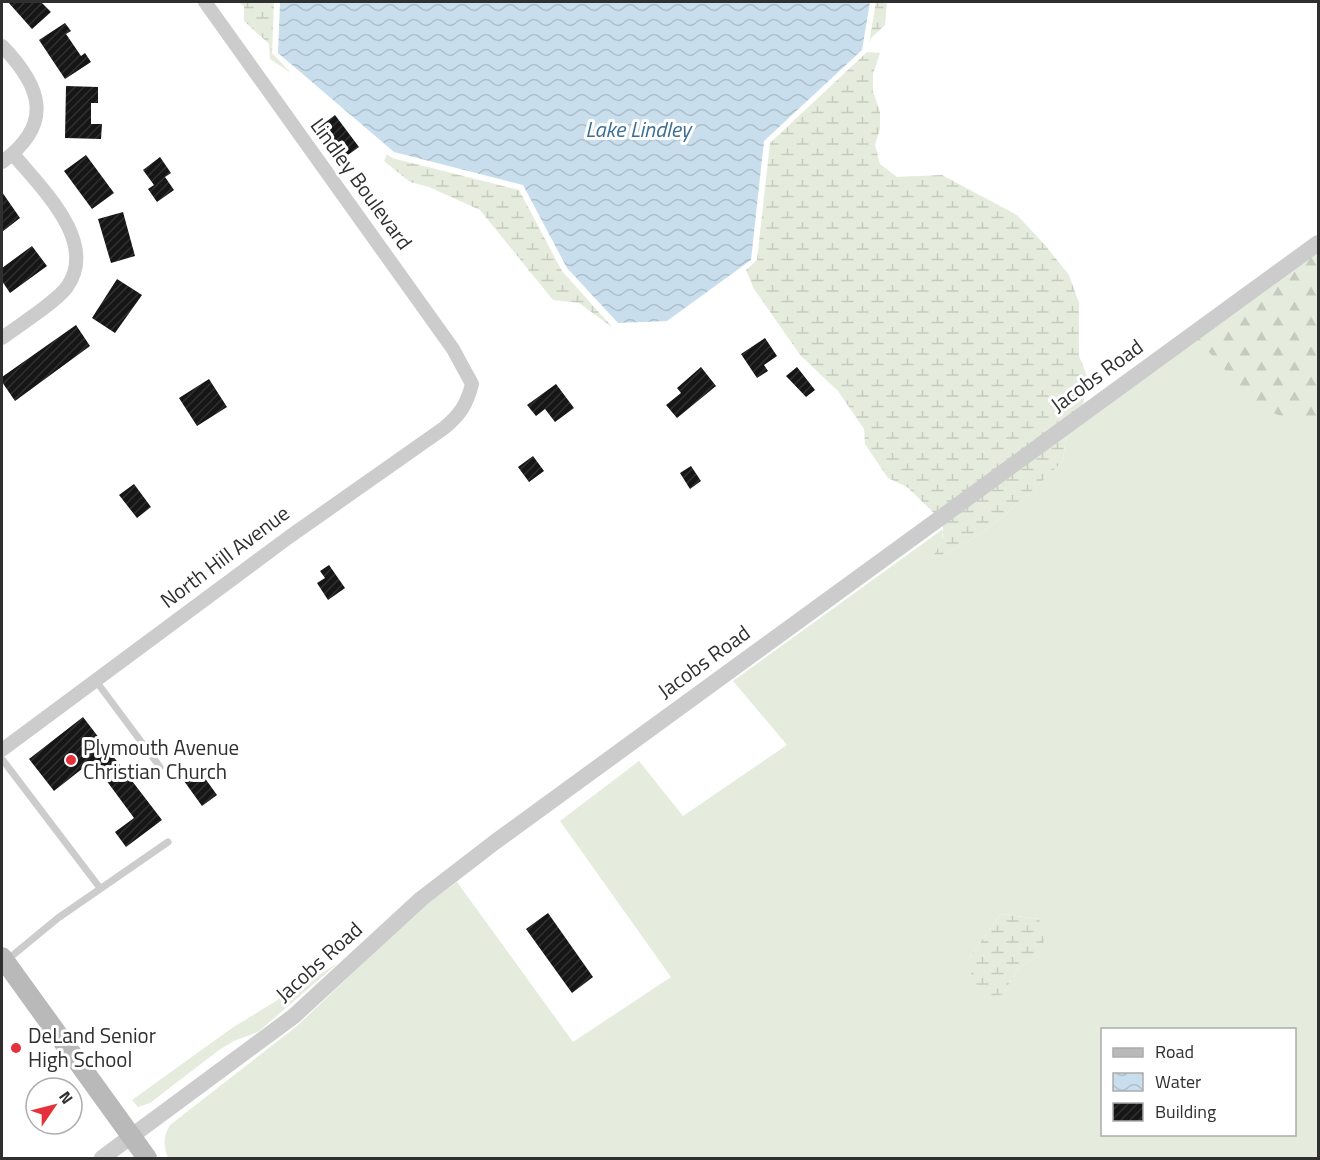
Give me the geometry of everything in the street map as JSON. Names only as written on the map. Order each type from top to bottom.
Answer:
[{"type":"main road","points":[[3,960],[147,1158]]},
{"type":"street","name":"Lindley Boulevard","points":[[205,2],[465,366],[472,384],[469,395]]},
{"type":"street","points":[[2,46],[18,64],[38,98],[34,127],[7,158],[72,232],[77,251],[75,273],[65,289],[2,338]]},
{"type":"street","name":"Jacobs Road","points":[[132,1137],[294,1016],[421,899],[495,842],[1318,243]]},
{"type":"street","name":"North Hill Avenue","points":[[2,750],[289,537],[444,428],[460,415],[469,395]]},
{"type":"street","points":[[102,1158],[132,1137]]},
{"type":"lane","points":[[96,681],[160,767]]},
{"type":"lane","points":[[2,759],[100,888]]},
{"type":"lane","points":[[3,960],[100,888],[168,842]]},
{"type":"green space","points":[[238,2],[274,2],[272,53],[291,73],[270,59],[269,44],[244,21],[244,6]]},
{"type":"green space","points":[[876,2],[887,2],[885,25],[871,38],[869,43]]},
{"type":"green space","points":[[867,52],[880,53],[873,74],[873,91],[880,112],[880,129],[875,145],[880,164],[897,177],[942,175],[1017,215],[1069,275],[1079,303],[1079,356],[1087,376],[1083,407],[935,514],[907,487],[888,478],[865,444],[864,429],[838,391],[801,356],[754,289],[746,270],[757,260],[770,143]]},
{"type":"green space","points":[[387,154],[392,158],[519,190],[562,271],[613,328],[579,303],[553,300],[480,210],[429,187],[410,182],[384,161]]},
{"type":"green space","points":[[1318,251],[1318,430],[1260,408],[1197,339]]},
{"type":"green space","points":[[1197,339],[1217,360],[1318,430],[1318,1158],[168,1158],[164,1141],[170,1125],[297,1026],[421,908],[457,882],[573,1042],[671,977],[560,821],[639,761],[683,816],[787,745],[733,681],[943,529],[942,541],[931,559],[949,552],[985,531],[1063,461],[1066,435]],"holes":[[[1001,914],[1039,919],[1039,956],[1019,967],[1003,994],[969,958]]]},
{"type":"green space","points":[[1066,435],[1063,461],[1033,490],[985,531],[930,560],[942,539],[942,525]]},
{"type":"green space","points":[[1001,914],[1039,919],[1044,940],[1039,956],[1019,967],[1003,994],[993,997],[983,996],[973,987],[969,958]]},
{"type":"green space","points":[[338,963],[258,1032],[234,1041],[219,1050],[150,1103],[138,1107],[132,1100],[232,1028]]},
{"type":"water","name":"Lake Lindley","points":[[280,2],[870,2],[862,50],[764,141],[751,260],[667,321],[618,323],[567,268],[523,185],[394,152],[278,53]]},
{"type":"building","points":[[8,2],[41,2],[51,12],[32,29]]},
{"type":"building","points":[[65,23],[71,31],[66,34],[81,56],[85,53],[91,62],[65,79],[39,40]]},
{"type":"building","points":[[66,86],[98,87],[98,103],[91,103],[91,124],[102,124],[101,139],[65,138]]},
{"type":"building","points":[[335,115],[359,147],[341,160],[318,128]]},
{"type":"building","points":[[86,155],[114,193],[92,209],[64,171]]},
{"type":"building","points":[[160,157],[171,173],[165,177],[174,190],[157,202],[148,189],[154,185],[143,170]]},
{"type":"building","points":[[2,192],[20,218],[2,232]]},
{"type":"building","points":[[123,212],[135,256],[111,263],[98,219]]},
{"type":"building","points":[[32,246],[47,266],[10,293],[2,281],[2,268]]},
{"type":"building","points":[[117,279],[142,295],[115,333],[92,318]]},
{"type":"building","points":[[76,325],[90,346],[15,401],[2,382],[2,377]]},
{"type":"building","points":[[765,338],[777,356],[764,365],[768,371],[757,378],[741,354]]},
{"type":"building","points":[[701,367],[716,386],[677,418],[666,405],[681,393],[677,388]]},
{"type":"building","points":[[797,367],[815,390],[806,397],[786,376]]},
{"type":"building","points":[[209,379],[227,407],[197,426],[179,398]]},
{"type":"building","points":[[556,384],[574,408],[555,422],[545,409],[536,416],[527,405]]},
{"type":"building","points":[[533,456],[544,471],[529,482],[518,467]]},
{"type":"building","points":[[691,466],[701,481],[690,489],[680,473]]},
{"type":"building","points":[[134,484],[151,507],[137,518],[119,495]]},
{"type":"building","points":[[329,565],[345,588],[328,600],[317,583],[325,578],[320,571]]},
{"type":"building","points":[[83,717],[162,820],[126,847],[115,832],[134,818],[92,761],[54,791],[29,759]]},
{"type":"building","points":[[199,770],[217,795],[202,806],[184,781]]},
{"type":"building","points":[[548,913],[593,977],[572,993],[526,929]]},
{"type":"place","name":"Plymouth Avenue Christian Church","points":[[71,760]]},
{"type":"place","name":"DeLand Senior High School","points":[[16,1048]]}]
